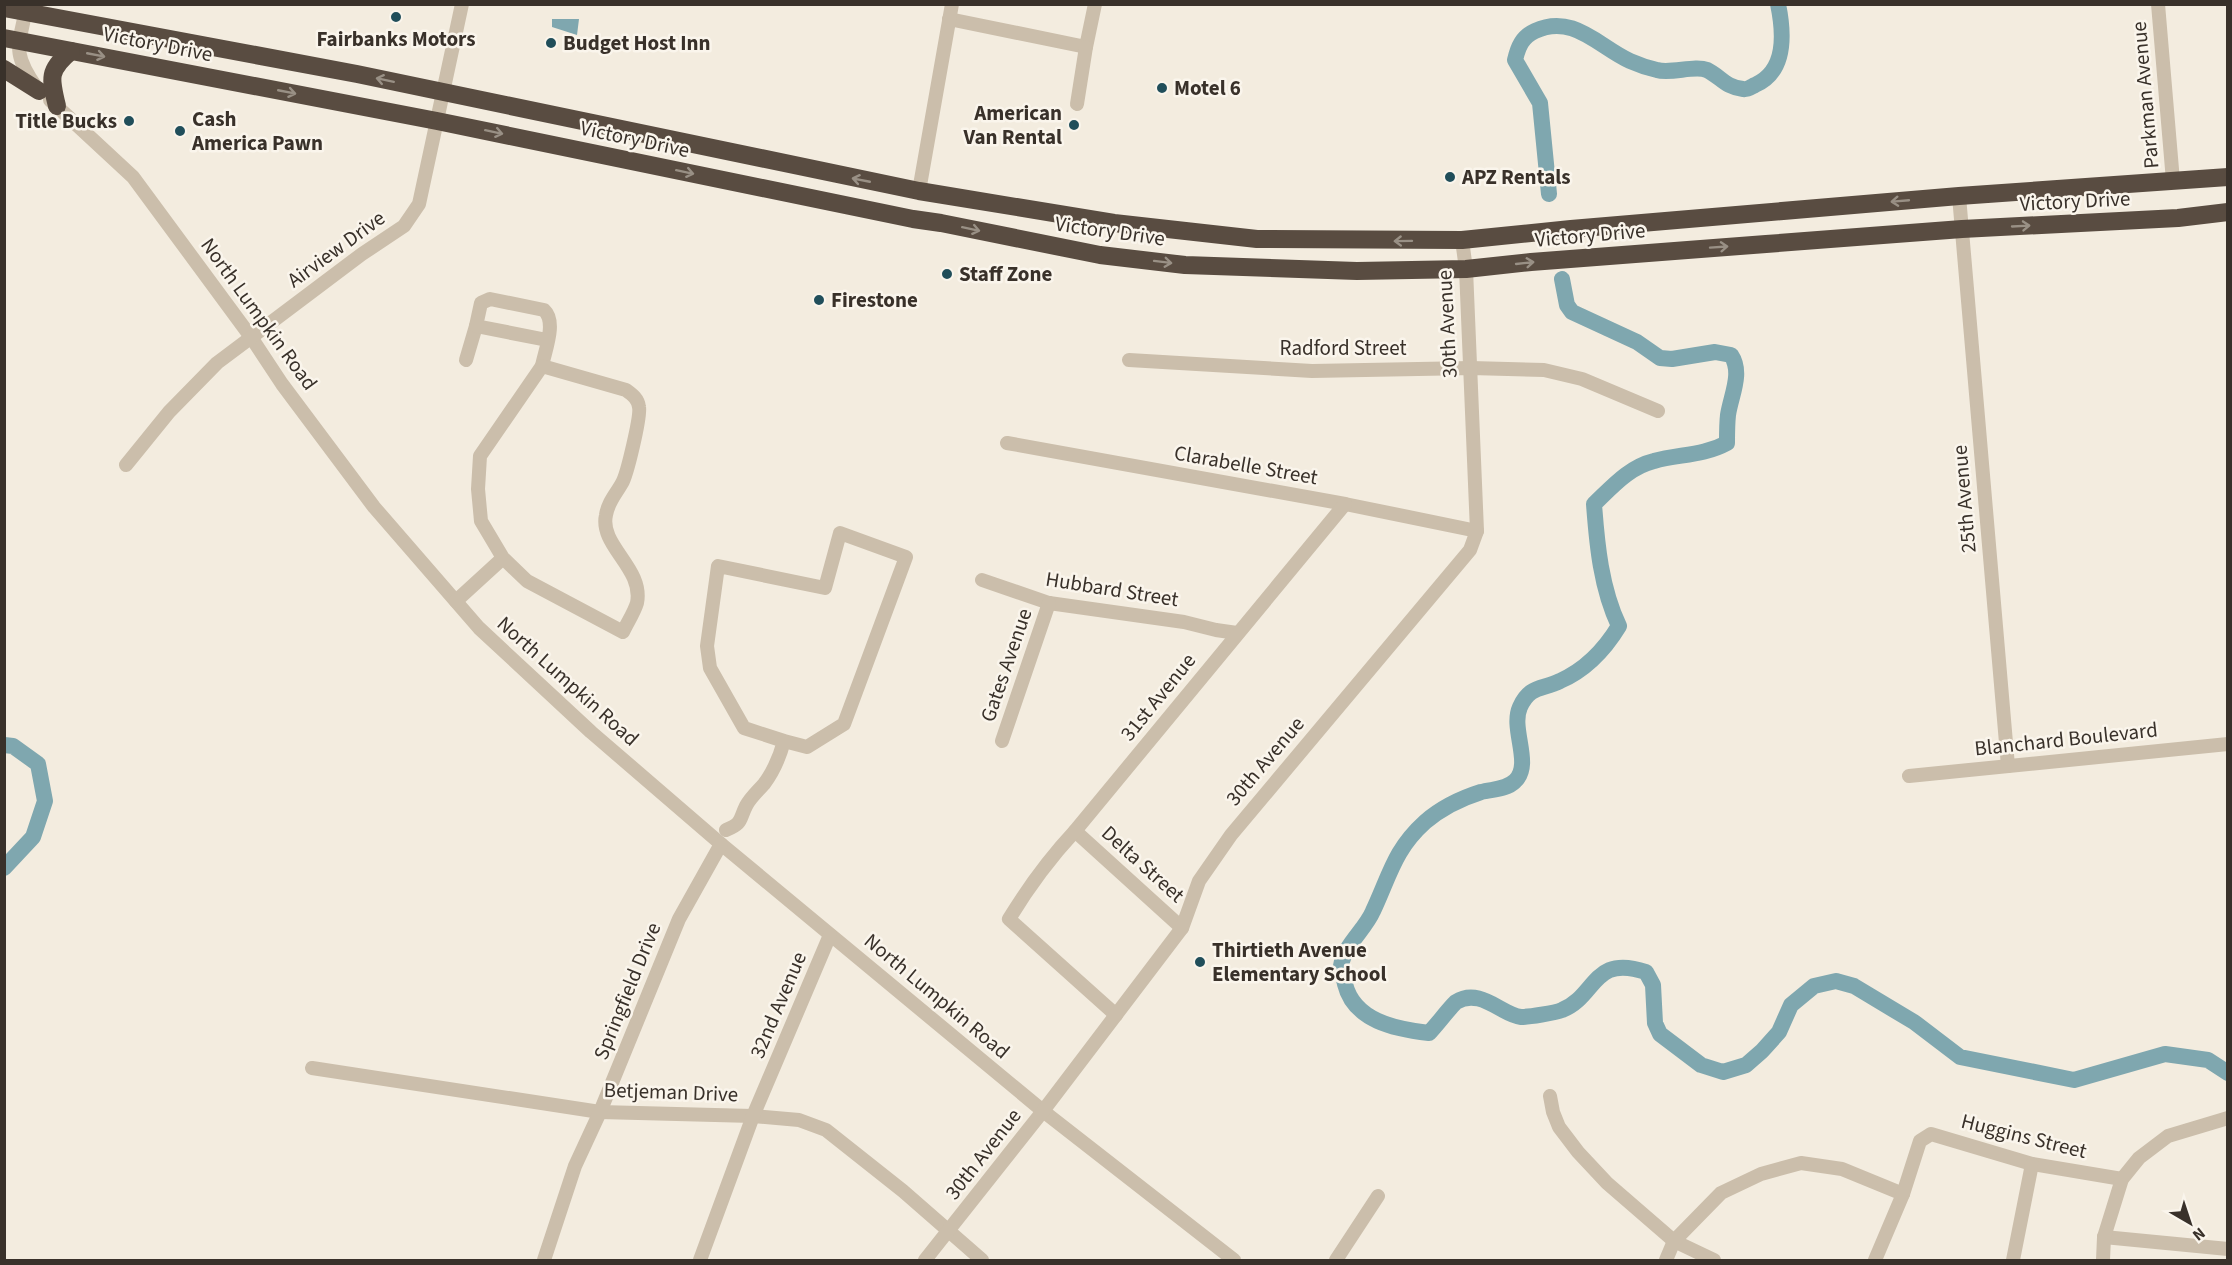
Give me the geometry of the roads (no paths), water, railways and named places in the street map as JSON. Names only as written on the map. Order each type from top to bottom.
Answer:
[{"type":"highway","name":"Victory Drive","points":[[4,9],[26,8],[919,191],[1114,223],[1257,239],[1462,240],[1959,196],[2228,177]]},
{"type":"highway","name":"Victory Drive","points":[[11,39],[437,121],[1100,255],[1185,265],[1357,272],[1467,269],[1566,259],[1962,230],[2178,218],[2228,212]]},
{"type":"highway","points":[[57,106],[51,80],[52,73],[61,59],[71,51]]},
{"type":"highway","points":[[4,69],[39,91]]},
{"type":"highway","points":[[913,219],[919,191]]},
{"type":"street","name":"Airview Drive","points":[[126,465],[177,404],[218,363],[362,254],[404,226],[419,204],[462,4]]},
{"type":"street","points":[[1077,104],[1095,4]]},
{"type":"street","name":"Parkman Avenue","points":[[2158,4],[2173,181]]},
{"type":"street","name":"North Lumpkin Road","points":[[26,8],[11,39],[26,73],[39,91],[133,177],[374,507],[479,628],[591,732],[721,838],[830,935],[1222,1256],[1234,1260]]},
{"type":"street","points":[[919,191],[950,12],[1086,47]]},
{"type":"street","name":"25th Avenue","points":[[1959,196],[2008,766]]},
{"type":"street","name":"30th Avenue","points":[[925,1260],[1043,1111],[1182,928],[1199,881],[1231,835],[1470,550],[1478,531],[1467,269],[1462,240]]},
{"type":"street","points":[[466,360],[481,303],[490,299],[544,310],[549,314],[551,320],[542,366],[480,456],[478,489],[481,521],[503,558],[527,581],[622,632],[636,605],[638,593],[636,581],[606,530],[605,517],[610,502],[624,482],[640,411],[639,404],[634,395],[627,390],[542,366]]},
{"type":"street","points":[[476,326],[547,340]]},
{"type":"street","name":"Radford Street","points":[[1129,360],[1312,371],[1471,368],[1544,370],[1582,379],[1658,411]]},
{"type":"street","name":"Clarabelle Street","points":[[1007,443],[1345,504],[1478,531]]},
{"type":"street","name":"31st Avenue","points":[[1116,1015],[1009,920],[1049,859],[1075,831],[1345,504]]},
{"type":"street","points":[[840,532],[906,557],[844,724],[807,747],[784,741],[744,728],[710,668],[706,646],[718,566],[825,588],[840,532]]},
{"type":"street","points":[[456,602],[503,558]]},
{"type":"street","name":"Hubbard Street","points":[[982,580],[1049,603],[1184,622],[1237,633]]},
{"type":"street","name":"Gates Avenue","points":[[1002,741],[1049,603]]},
{"type":"street","name":"Springfield Drive","points":[[544,1260],[575,1166],[600,1112],[679,919],[721,838],[743,817],[746,807],[766,782],[780,756],[784,741]]},
{"type":"street","name":"Blanchard Boulevard","points":[[1909,776],[2228,744]]},
{"type":"street","name":"Delta Street","points":[[1075,831],[1182,928]]},
{"type":"street","name":"32nd Avenue","points":[[700,1260],[753,1116],[830,935]]},
{"type":"street","name":"Betjeman Drive","points":[[312,1068],[600,1112],[753,1116],[799,1120],[826,1130],[903,1191],[982,1260]]},
{"type":"street","points":[[1550,1096],[1559,1127],[1578,1152],[1607,1183],[1674,1241],[1714,1260]]},
{"type":"street","points":[[2103,1260],[2104,1237],[2122,1179],[2139,1158],[2168,1136],[2228,1118]]},
{"type":"street","name":"Huggins Street","points":[[1903,1194],[1920,1141],[1931,1134],[2032,1164],[2122,1179]]},
{"type":"street","points":[[1666,1260],[1674,1241],[1721,1193],[1761,1174],[1801,1163],[1842,1169],[1903,1194],[1875,1260]]},
{"type":"street","points":[[2013,1260],[2032,1164]]},
{"type":"street","points":[[1336,1260],[1378,1196]]},
{"type":"street","points":[[2104,1237],[2228,1249]]},
{"type":"water","points":[[552,19],[579,19],[577,35],[552,27]]},
{"type":"waterway","points":[[1549,194],[1540,103],[1515,60],[1519,47],[1527,36],[1535,31],[1562,26],[1585,34],[1640,65],[1663,71],[1696,68],[1707,70],[1732,86],[1746,89],[1765,79],[1773,71],[1778,61],[1782,39],[1778,4]]},
{"type":"waterway","points":[[1562,279],[1567,305],[1572,312],[1637,342],[1660,358],[1672,359],[1715,352],[1731,355],[1736,377],[1728,415],[1727,443],[1709,450],[1645,464],[1621,478],[1594,504],[1598,551],[1604,582],[1619,626],[1601,651],[1586,665],[1554,684],[1532,691],[1524,700],[1518,716],[1522,765],[1515,781],[1503,788],[1474,794],[1444,808],[1425,822],[1399,853],[1369,918],[1343,958],[1341,968],[1345,984],[1357,1007],[1378,1021],[1403,1029],[1429,1033],[1456,1002],[1465,998],[1482,1000],[1521,1017],[1548,1014],[1573,1004],[1605,972],[1615,968],[1628,968],[1646,972],[1653,985],[1655,1023],[1660,1034],[1701,1065],[1723,1072],[1746,1065],[1762,1051],[1779,1032],[1791,1005],[1814,986],[1836,981],[1854,986],[1914,1022],[1960,1057],[2074,1080],[2165,1054],[2208,1060],[2228,1073]]},
{"type":"waterway","points":[[4,745],[13,746],[38,764],[45,801],[33,837],[4,868]]},
{"type":"place","name":"Fairbanks Motors","points":[[396,17]]},
{"type":"place","name":"Budget Host Inn","points":[[551,43]]},
{"type":"place","name":"Motel 6","points":[[1162,88]]},
{"type":"place","name":"Title Bucks","points":[[129,121]]},
{"type":"place","name":"American Van Rental","points":[[1074,125]]},
{"type":"place","name":"Cash America Pawn","points":[[180,131]]},
{"type":"place","name":"APZ Rentals","points":[[1450,177]]},
{"type":"place","name":"Staff Zone","points":[[947,274]]},
{"type":"place","name":"Firestone","points":[[819,300]]},
{"type":"place","name":"Thirtieth Avenue Elementary School","points":[[1200,962]]}]
